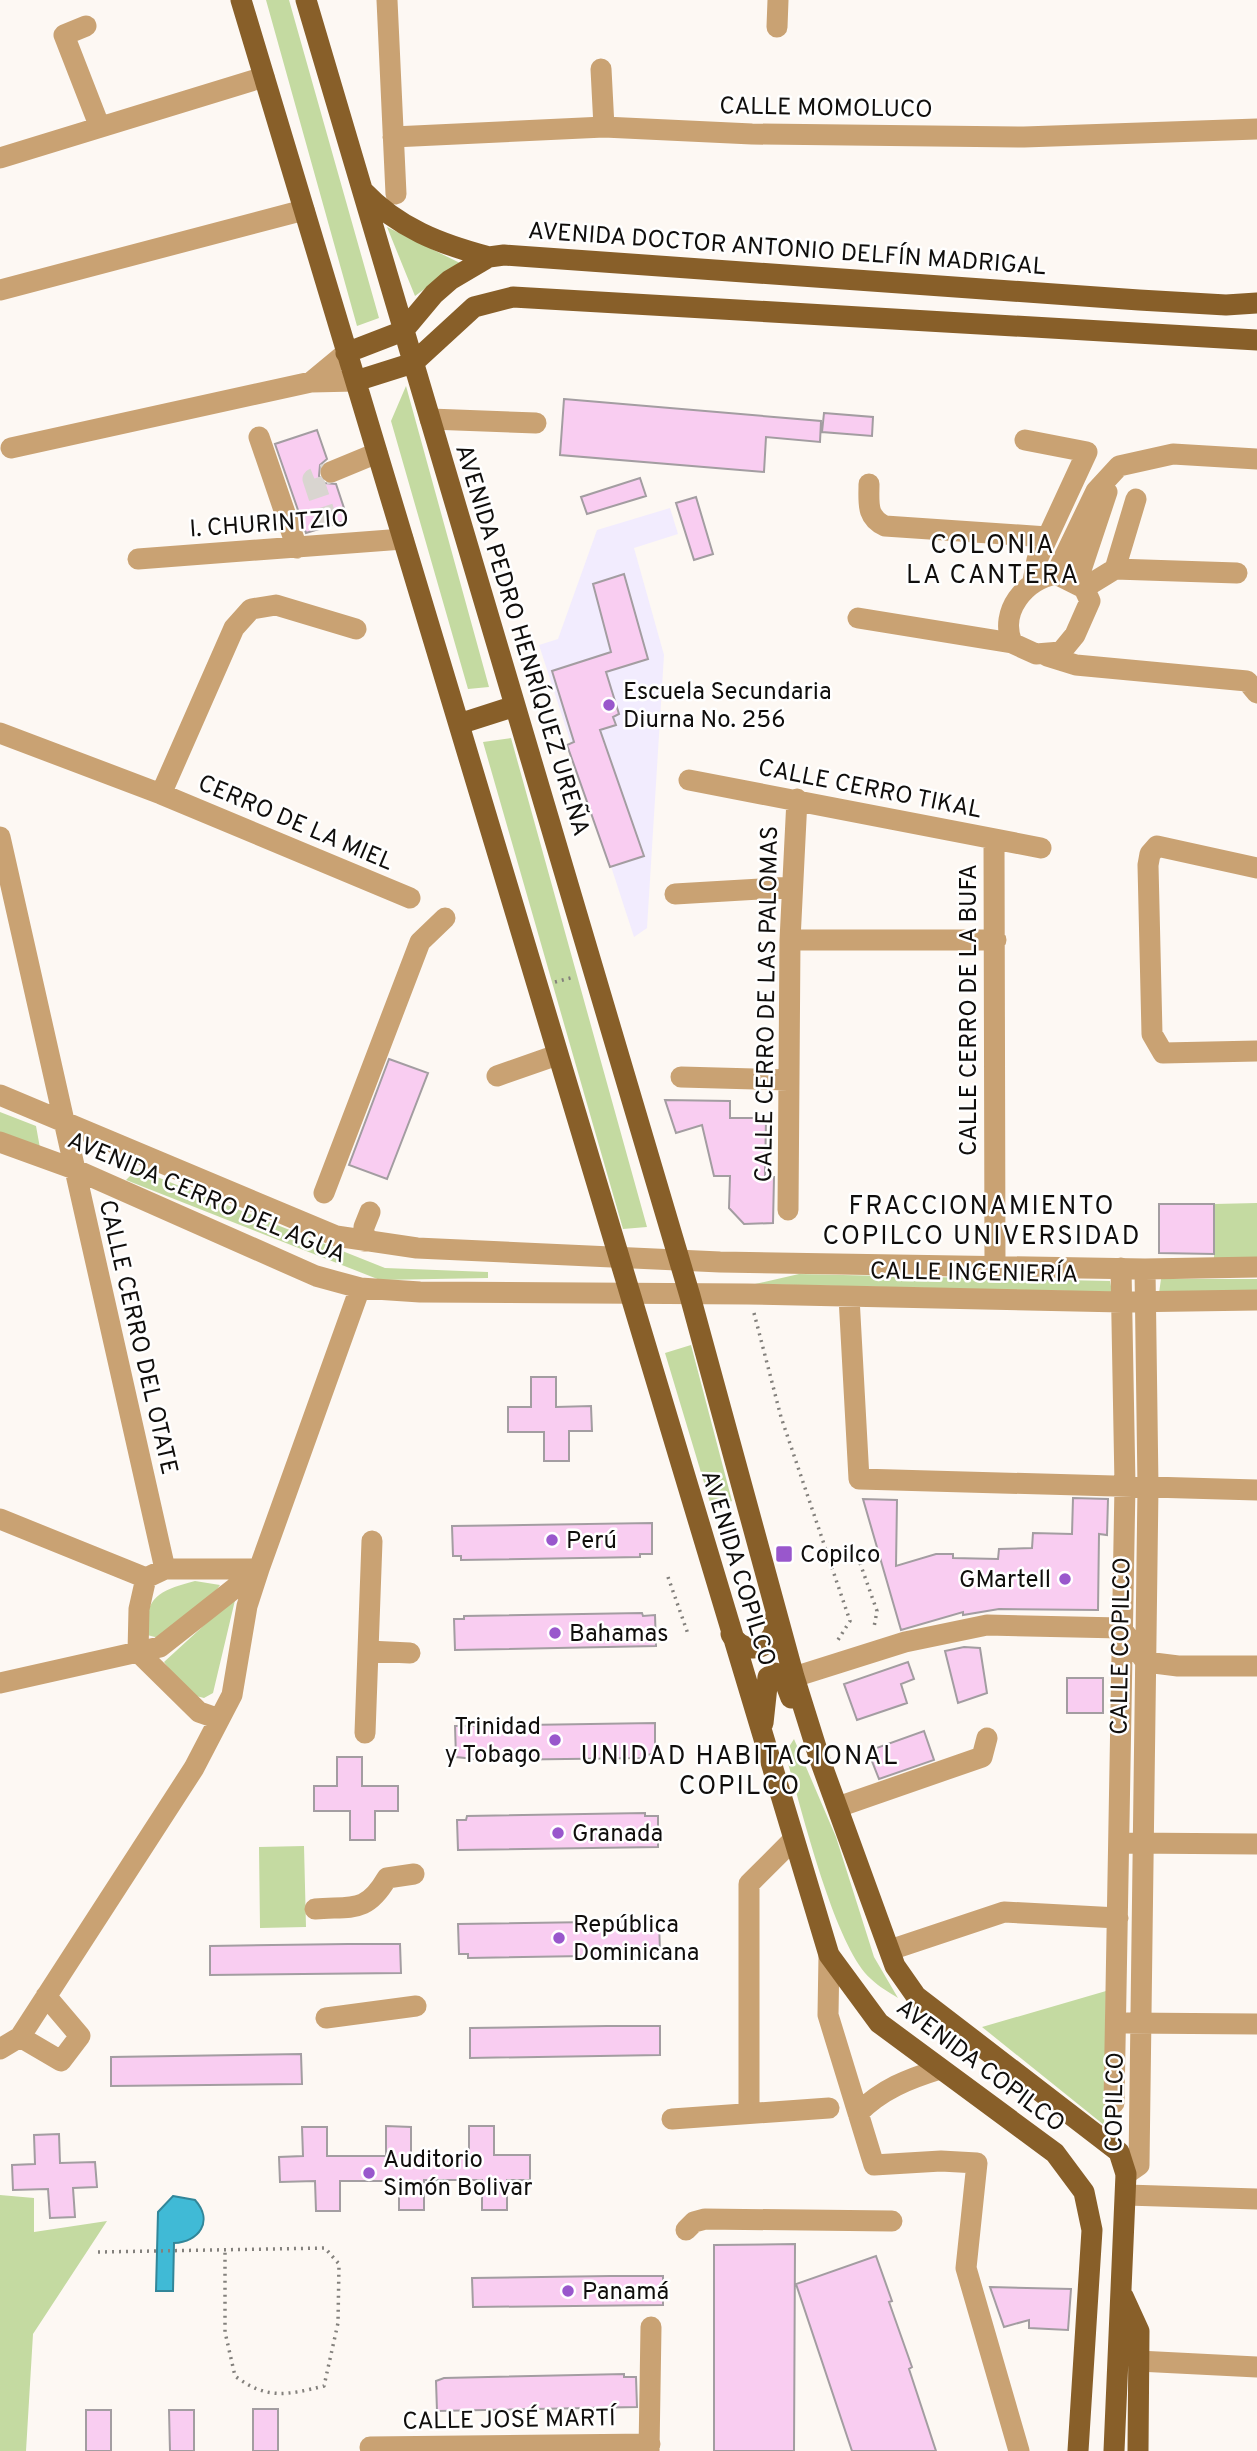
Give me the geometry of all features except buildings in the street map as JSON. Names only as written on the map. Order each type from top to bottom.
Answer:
[{"type":"main road","points":[[241,0],[628,1293]]},
{"type":"main road","name":"AVENIDA PEDRO HENRÍQUEZ UREÑA","points":[[306,0],[690,1296]]},
{"type":"main road","points":[[362,189],[380,208],[426,237],[489,257]]},
{"type":"main road","name":"AVENIDA DOCTOR ANTONIO DELFÍN MADRIGAL","points":[[489,257],[504,255],[720,268],[1213,304],[1257,303]]},
{"type":"main road","points":[[346,353],[403,331],[442,287],[489,257]]},
{"type":"main road","points":[[356,381],[413,363],[474,307],[513,297],[1257,340]]},
{"type":"main road","points":[[459,724],[515,706]]},
{"type":"main road","name":"AVENIDA COPILCO","points":[[628,1293],[829,1955],[879,2023],[1055,2154],[1084,2192],[1092,2230],[1078,2451]]},
{"type":"main road","name":"AVENIDA COPILCO","points":[[690,1296],[794,1677],[820,1760],[895,1966],[916,1996],[1119,2152],[1126,2184]]},
{"type":"main road","points":[[731,1634],[740,1645],[748,1648],[762,1646],[772,1636],[776,1613]]},
{"type":"main road","points":[[761,1731],[766,1680],[771,1674],[780,1674],[803,1731],[820,1760]]},
{"type":"main road","points":[[1114,2451],[1126,2184]]},
{"type":"main road","points":[[1122,2292],[1139,2331],[1138,2451]]},
{"type":"street","points":[[387,0],[396,194]]},
{"type":"street","points":[[777,27],[778,0]]},
{"type":"street","points":[[86,26],[64,35],[100,125]]},
{"type":"street","points":[[601,69],[604,127]]},
{"type":"street","points":[[0,158],[100,125],[264,77]]},
{"type":"street","name":"CALLE MOMOLUCO","points":[[393,137],[604,127],[752,134],[1024,138],[1257,129]]},
{"type":"street","points":[[0,290],[304,210]]},
{"type":"street","points":[[311,382],[346,353]]},
{"type":"street","points":[[11,448],[311,382],[356,381]]},
{"type":"street","points":[[430,419],[536,423]]},
{"type":"street","points":[[259,436],[298,548]]},
{"type":"street","points":[[1024,440],[1091,443],[1047,537],[1043,573]]},
{"type":"street","points":[[331,472],[377,453]]},
{"type":"street","points":[[1012,643],[1007,632],[1013,604],[1043,573],[1096,491],[1119,466],[1173,454],[1257,459]]},
{"type":"street","points":[[1094,584],[1107,481]]},
{"type":"street","points":[[869,484],[869,510],[874,521],[885,526],[1047,537]]},
{"type":"street","points":[[1047,656],[1061,652],[1069,643],[1094,584],[1136,499]]},
{"type":"street","name":"I. CHURINTZIO","points":[[138,559],[298,548],[332,536],[403,539]]},
{"type":"street","points":[[1043,573],[1094,584],[1237,573]]},
{"type":"street","name":"CERRO DE LA MIEL","points":[[161,794],[234,628],[251,609],[276,604],[356,629]]},
{"type":"street","points":[[858,618],[1012,643],[1076,665],[1247,681],[1257,692]]},
{"type":"street","points":[[984,638],[1008,619]]},
{"type":"street","points":[[1069,643],[1076,665]]},
{"type":"street","name":"CERRO DE LA MIEL","points":[[0,733],[161,794],[410,898]]},
{"type":"street","name":"CALLE CERRO TIKAL","points":[[689,780],[1041,848]]},
{"type":"street","name":"CALLE CERRO DE LAS PALOMAS","points":[[788,1210],[790,940],[797,799]]},
{"type":"street","name":"CALLE CERRO DEL OTATE","points":[[0,837],[74,1169],[156,1574],[139,1609],[138,1652]]},
{"type":"street","name":"CALLE CERRO DE LA BUFA","points":[[994,839],[995,1266]]},
{"type":"street","points":[[1257,868],[1157,846],[1150,854],[1148,865],[1153,1034],[1156,1044],[1163,1052],[1257,1051]]},
{"type":"street","points":[[675,894],[792,887]]},
{"type":"street","points":[[324,1193],[420,942],[445,918]]},
{"type":"street","points":[[790,940],[996,940]]},
{"type":"street","points":[[497,1076],[557,1055]]},
{"type":"street","points":[[681,1077],[788,1080]]},
{"type":"street","name":"AVENIDA CERRO DEL AGUA","points":[[0,1095],[63,1119],[336,1236],[417,1248],[678,1261]]},
{"type":"street","name":"AVENIDA CERRO DEL AGUA","points":[[0,1142],[74,1169],[316,1276],[360,1288],[420,1292],[690,1296]]},
{"type":"street","points":[[364,1241],[364,1227],[370,1212]]},
{"type":"street","name":"CALLE INGENIERÍA","points":[[678,1261],[1145,1269],[1257,1267]]},
{"type":"street","points":[[751,1261],[742,1276],[751,1303]]},
{"type":"street","name":"CALLE COPILCO","points":[[1118,2022],[1121,1628],[1125,1485],[1121,1268]]},
{"type":"street","name":"CALLE COPILCO","points":[[1141,2024],[1148,1487],[1145,1269]]},
{"type":"street","points":[[0,2049],[20,2037],[194,1768],[232,1695],[247,1606],[360,1288]]},
{"type":"street","name":"CALLE INGENIERÍA","points":[[690,1296],[751,1303],[849,1297],[1122,1302],[1257,1300]]},
{"type":"street","points":[[849,1297],[859,1479],[1257,1490]]},
{"type":"street","points":[[0,1520],[156,1574],[259,1569]]},
{"type":"street","points":[[365,1733],[372,1541]]},
{"type":"street","points":[[0,1683],[138,1652],[167,1642],[259,1569]]},
{"type":"street","points":[[794,1677],[905,1642],[987,1625],[1121,1628],[1146,1662],[1178,1666],[1257,1666]]},
{"type":"street","points":[[368,1651],[410,1653]]},
{"type":"street","points":[[138,1652],[199,1712],[219,1719]]},
{"type":"street","points":[[838,1807],[982,1757],[987,1738]]},
{"type":"street","points":[[749,2113],[749,1884],[793,1840]]},
{"type":"street","points":[[1120,1842],[1257,1844]]},
{"type":"street","points":[[315,1909],[360,1906],[374,1899],[387,1878],[414,1874]]},
{"type":"street","points":[[890,1950],[1004,1912],[1118,1917]]},
{"type":"street","points":[[829,1955],[828,2015],[874,2165],[941,2161],[977,2163],[967,2268],[1019,2451]]},
{"type":"street","points":[[20,2037],[61,2061],[80,2036],[46,1996]]},
{"type":"street","points":[[327,2018],[416,2006]]},
{"type":"street","points":[[1118,2022],[1257,2024]]},
{"type":"street","name":"COPILCO","points":[[1114,2103],[1118,2022]]},
{"type":"street","name":"COPILCO","points":[[1126,2184],[1139,2165],[1141,2024]]},
{"type":"street","points":[[858,2113],[873,2097],[903,2080],[940,2069]]},
{"type":"street","points":[[672,2119],[829,2108]]},
{"type":"street","points":[[1126,2184],[1257,2199]]},
{"type":"street","points":[[686,2230],[694,2222],[705,2219],[892,2221]]},
{"type":"street","points":[[650,2448],[651,2327]]},
{"type":"street","points":[[1138,2361],[1257,2367]]},
{"type":"street","name":"CALLE JOSÉ MARTÍ","points":[[370,2447],[650,2448]]},
{"type":"path","points":[[537,987],[593,971]]},
{"type":"path","points":[[751,1303],[780,1417],[850,1620],[820,1669]]},
{"type":"path","points":[[860,1563],[877,1611],[874,1627]]},
{"type":"path","points":[[668,1577],[688,1634]]},
{"type":"path","points":[[98,2252],[325,2248],[339,2264],[338,2323],[324,2386],[293,2393],[256,2392],[235,2376],[225,2332],[225,2250]]},
{"type":"shaded area","name":"Escuela Secundaria Diurna No. 256","points":[[670,508],[678,534],[634,548],[664,655],[647,928],[634,937],[539,645],[558,639],[597,530]]},
{"type":"green space","points":[[266,0],[289,0],[379,318],[357,326]]},
{"type":"green space","points":[[387,227],[460,263],[415,296]]},
{"type":"green space","points":[[406,386],[489,687],[468,689],[391,421]]},
{"type":"green space","points":[[511,738],[647,1227],[623,1229],[483,742]]},
{"type":"green space","points":[[0,1112],[36,1126],[40,1148],[0,1133]]},
{"type":"green space","points":[[137,1169],[385,1268],[488,1272],[488,1278],[380,1280],[126,1180]]},
{"type":"green space","points":[[1257,1203],[1257,1262],[1214,1262],[1214,1204]]},
{"type":"green space","points":[[799,1274],[1110,1281],[1112,1292],[755,1284]]},
{"type":"green space","points":[[1161,1279],[1257,1279],[1257,1293],[1159,1293]]},
{"type":"green space","points":[[691,1345],[732,1501],[712,1509],[665,1353]]},
{"type":"green space","points":[[195,1581],[220,1585],[202,1610],[159,1638],[147,1635],[148,1611],[157,1597]]},
{"type":"green space","points":[[236,1596],[213,1693],[204,1698],[188,1694],[164,1662]]},
{"type":"green space","points":[[794,1739],[836,1837],[874,1957],[898,1998],[874,1982],[857,1962],[844,1937],[820,1874],[785,1753]]},
{"type":"green space","points":[[304,1846],[306,1927],[260,1928],[259,1847]]},
{"type":"green space","points":[[1106,1991],[1104,2125],[982,2027]]},
{"type":"green space","points":[[0,2195],[34,2198],[34,2232],[107,2221],[33,2334],[26,2451],[0,2451]]},
{"type":"water","points":[[173,2196],[195,2200],[201,2208],[203,2223],[197,2234],[190,2239],[174,2243],[173,2291],[156,2291],[158,2212]]},
{"type":"tunnel","points":[[329,527],[313,479],[331,472]]},
{"type":"place","name":"Escuela Secundaria Diurna No. 256","points":[[609,705]]},
{"type":"place","name":"Perú","points":[[552,1540]]},
{"type":"place","name":"Copilco","points":[[784,1554]]},
{"type":"place","name":"GMartell","points":[[1065,1579]]},
{"type":"place","name":"Bahamas","points":[[555,1633]]},
{"type":"place","name":"Trinidad y Tobago","points":[[555,1740]]},
{"type":"place","name":"Granada","points":[[558,1833]]},
{"type":"place","name":"República Dominicana","points":[[559,1938]]},
{"type":"place","name":"Auditorio Simón Bolivar","points":[[369,2173]]},
{"type":"place","name":"Panamá","points":[[568,2291]]},
{"type":"district","name":"COLONIA LA CANTERA","points":[[993,559]]},
{"type":"district","name":"FRACCIONAMIENTO COPILCO UNIVERSIDAD","points":[[982,1220]]},
{"type":"district","name":"UNIDAD HABITACIONAL COPILCO","points":[[740,1770]]}]
